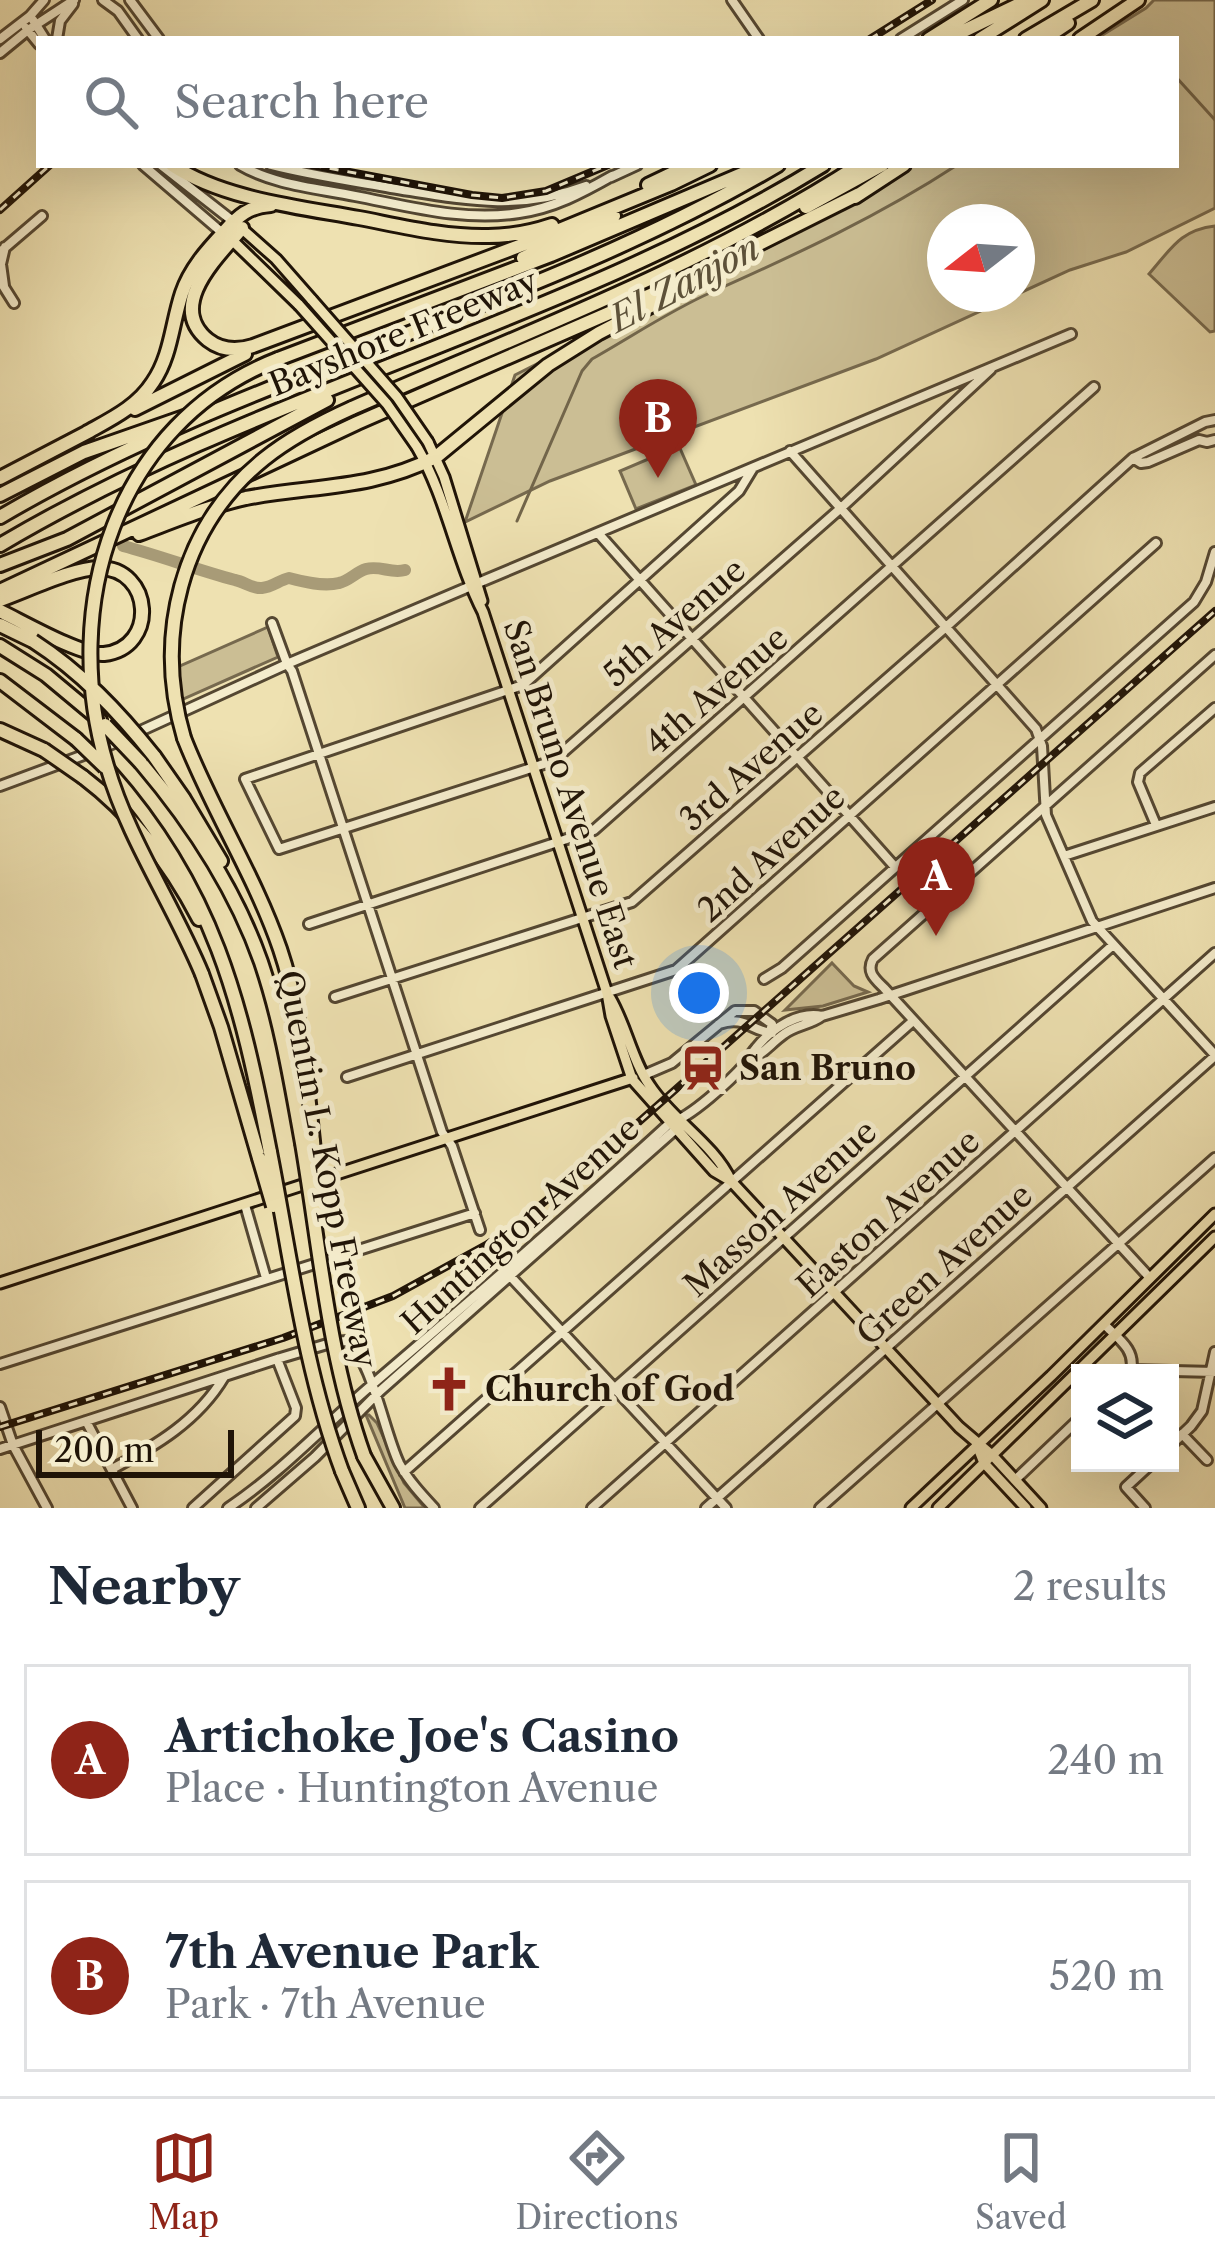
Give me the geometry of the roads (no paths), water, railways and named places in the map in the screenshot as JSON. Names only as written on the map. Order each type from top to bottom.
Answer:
[{"type":"highway","points":[[934,36],[992,0]]},
{"type":"highway","points":[[953,36],[1028,0]]},
{"type":"highway","points":[[985,36],[1042,0]]},
{"type":"highway","points":[[1084,36],[1138,0]]},
{"type":"highway","points":[[1032,36],[1086,3]]},
{"type":"highway","points":[[1049,36],[1069,23],[1086,3]]},
{"type":"highway","points":[[178,168],[212,186],[316,210],[487,236],[552,225],[683,168]]},
{"type":"highway","points":[[374,322],[554,244],[705,168]]},
{"type":"highway","points":[[227,237],[195,291],[193,313],[201,332],[218,346],[236,350],[530,242],[713,168]]},
{"type":"highway","points":[[265,1155],[202,974],[127,821],[107,766],[93,696],[92,639],[101,569],[118,514],[137,475],[181,419],[213,392],[251,370],[551,255],[757,168]]},
{"type":"highway","name":"Bayshore Freeway","points":[[0,517],[120,453],[632,241],[773,168]]},
{"type":"highway","name":"Bayshore Freeway","points":[[0,545],[151,465],[653,257],[819,168]]},
{"type":"highway","points":[[308,1142],[301,1036],[280,950],[184,737],[174,694],[171,649],[176,604],[196,544],[219,507],[264,459],[299,435],[665,272],[854,168]]},
{"type":"highway","points":[[576,311],[613,302],[678,273],[876,168]]},
{"type":"highway","points":[[103,543],[230,502],[350,486],[431,460],[514,390],[575,347],[754,255],[899,168]]},
{"type":"highway","points":[[0,596],[357,423],[659,293],[859,194]]},
{"type":"highway","points":[[86,433],[126,410],[153,382],[185,285],[199,261],[227,237],[248,209],[265,205],[316,210]]},
{"type":"highway","points":[[0,478],[306,326]]},
{"type":"highway","points":[[0,566],[67,539],[409,359]]},
{"type":"highway","points":[[0,495],[65,460],[118,439],[254,396]]},
{"type":"highway","points":[[0,596],[103,568],[128,577],[143,606],[142,624],[133,639],[105,654],[82,650],[4,618]]},
{"type":"highway","points":[[4,618],[86,680],[147,759]]},
{"type":"highway","name":"Quentin L. Kopp Freeway","points":[[0,646],[46,675],[147,759],[234,900],[259,957],[308,1142],[327,1309],[348,1409],[364,1456],[390,1508]]},
{"type":"highway","name":"Quentin L. Kopp Freeway","points":[[0,681],[76,739],[152,823],[191,884],[218,945],[239,1010],[323,1433],[354,1508]]},
{"type":"highway","points":[[0,730],[44,750],[130,818],[170,869],[204,929],[239,1010]]},
{"type":"main road","name":"San Bruno Avenue East","points":[[238,225],[279,263],[393,393],[431,460],[611,1016],[638,1077]]},
{"type":"main road","name":"San Bruno Avenue East","points":[[227,237],[299,305],[422,445]]},
{"type":"main road","points":[[0,1283],[638,1077],[676,1125],[722,1166],[783,1238],[977,1444],[1025,1508]]},
{"type":"main road","points":[[911,1508],[1215,1214]]},
{"type":"main road","points":[[938,1508],[1215,1237]]},
{"type":"main road","points":[[988,1460],[1041,1508]]},
{"type":"street","points":[[0,53],[44,0]]},
{"type":"street","points":[[0,38],[76,0]]},
{"type":"street","points":[[58,36],[61,18],[76,0]]},
{"type":"street","points":[[103,0],[118,11],[136,36]]},
{"type":"street","points":[[130,0],[157,36]]},
{"type":"street","points":[[732,0],[757,36]]},
{"type":"street","points":[[906,36],[963,0]]},
{"type":"street","points":[[29,23],[38,36]]},
{"type":"street","name":"San Bruno Avenue East","points":[[146,168],[227,237]]},
{"type":"street","name":"San Bruno Avenue East","points":[[165,168],[238,225]]},
{"type":"street","points":[[247,168],[279,181],[479,216],[550,206],[612,176]]},
{"type":"street","points":[[287,168],[494,203],[555,197],[630,168]]},
{"type":"street","points":[[2,285],[2,249],[41,216]]},
{"type":"street","points":[[0,785],[139,732],[287,664],[1071,334]]},
{"type":"street","name":"5th Avenue","points":[[319,754],[244,779],[280,849],[553,761],[991,369]]},
{"type":"street","name":"4th Avenue","points":[[309,924],[594,830],[1094,387]]},
{"type":"street","name":"3rd Avenue","points":[[334,998],[632,902],[1133,458],[1215,420]]},
{"type":"street","name":"3rd Avenue","points":[[1133,458],[1148,462],[1199,440],[1215,440]]},
{"type":"street","points":[[790,451],[1040,737],[1046,815],[1096,926],[1215,1056]]},
{"type":"street","points":[[319,754],[523,685],[739,490],[753,468]]},
{"type":"street","points":[[598,533],[895,867]]},
{"type":"street","name":"2nd Avenue","points":[[347,1077],[676,970],[1156,543]]},
{"type":"street","points":[[764,979],[1194,602],[1215,552]]},
{"type":"street","points":[[272,623],[292,670],[442,1132],[452,1146],[480,1230]]},
{"type":"street","points":[[1150,1279],[913,1021],[871,974],[869,965],[1214,661]]},
{"type":"street","points":[[1156,825],[1138,782],[1140,773],[1215,708]]},
{"type":"street","points":[[1064,856],[1215,807]]},
{"type":"street","points":[[774,1033],[785,1022],[890,995],[1215,888]]},
{"type":"street","name":"Masson Avenue","points":[[480,1508],[1113,945]]},
{"type":"street","name":"Easton Avenue","points":[[592,1508],[1215,953]]},
{"type":"street","points":[[638,1077],[672,1064],[731,1012],[750,1010],[772,1024],[774,1033]]},
{"type":"street","points":[[404,1472],[913,1021]]},
{"type":"street","name":"Huntington Avenue","points":[[228,1508],[507,1273],[774,1033]]},
{"type":"street","name":"Green Avenue","points":[[706,1508],[1215,1056]]},
{"type":"street","points":[[820,1508],[1215,1158]]},
{"type":"street","points":[[244,1205],[266,1278]]},
{"type":"street","points":[[0,1364],[475,1213]]},
{"type":"street","points":[[507,1273],[726,1508]]},
{"type":"street","name":"Huntington Avenue","points":[[256,1508],[316,1457],[507,1273]]},
{"type":"street","points":[[1104,1324],[1130,1350],[1130,1364]]},
{"type":"street","points":[[0,1449],[347,1341],[358,1350],[404,1472],[434,1508]]},
{"type":"street","points":[[1179,1437],[1202,1411],[1215,1352]]},
{"type":"street","points":[[193,1508],[296,1412],[278,1359]]},
{"type":"street","points":[[1179,1371],[1212,1371]]},
{"type":"street","points":[[112,1469],[167,1438],[200,1408],[225,1376]]},
{"type":"street","points":[[0,1407],[13,1445],[47,1508]]},
{"type":"street","points":[[86,1420],[132,1508]]},
{"type":"street","points":[[1015,1480],[1071,1427]]},
{"type":"street","points":[[1182,1434],[1207,1460]]},
{"type":"street","points":[[1142,1472],[1126,1487],[1145,1508]]},
{"type":"waterway","name":"El Zanjon","points":[[1179,80],[1215,120]]},
{"type":"waterway","name":"El Zanjon","points":[[517,521],[582,371],[592,359],[697,299],[868,218],[952,168]]},
{"type":"waterway","points":[[123,546],[258,588],[289,578],[333,584],[366,569],[405,570]]},
{"type":"railway","points":[[875,36],[932,0]]},
{"type":"railway","points":[[0,210],[47,168]]},
{"type":"railway","points":[[328,168],[502,198],[546,191],[601,168]]},
{"type":"railway","points":[[0,1427],[283,1338],[393,1296],[516,1225],[596,1160],[1215,611]]},
{"type":"place","name":"7th Avenue Park","points":[[658,478]]},
{"type":"place","name":"Artichoke Joe's Casino","points":[[936,936]]},
{"type":"place","name":"San Bruno","points":[[703,1068]]},
{"type":"place","name":"Church of God","points":[[449,1389]]}]
